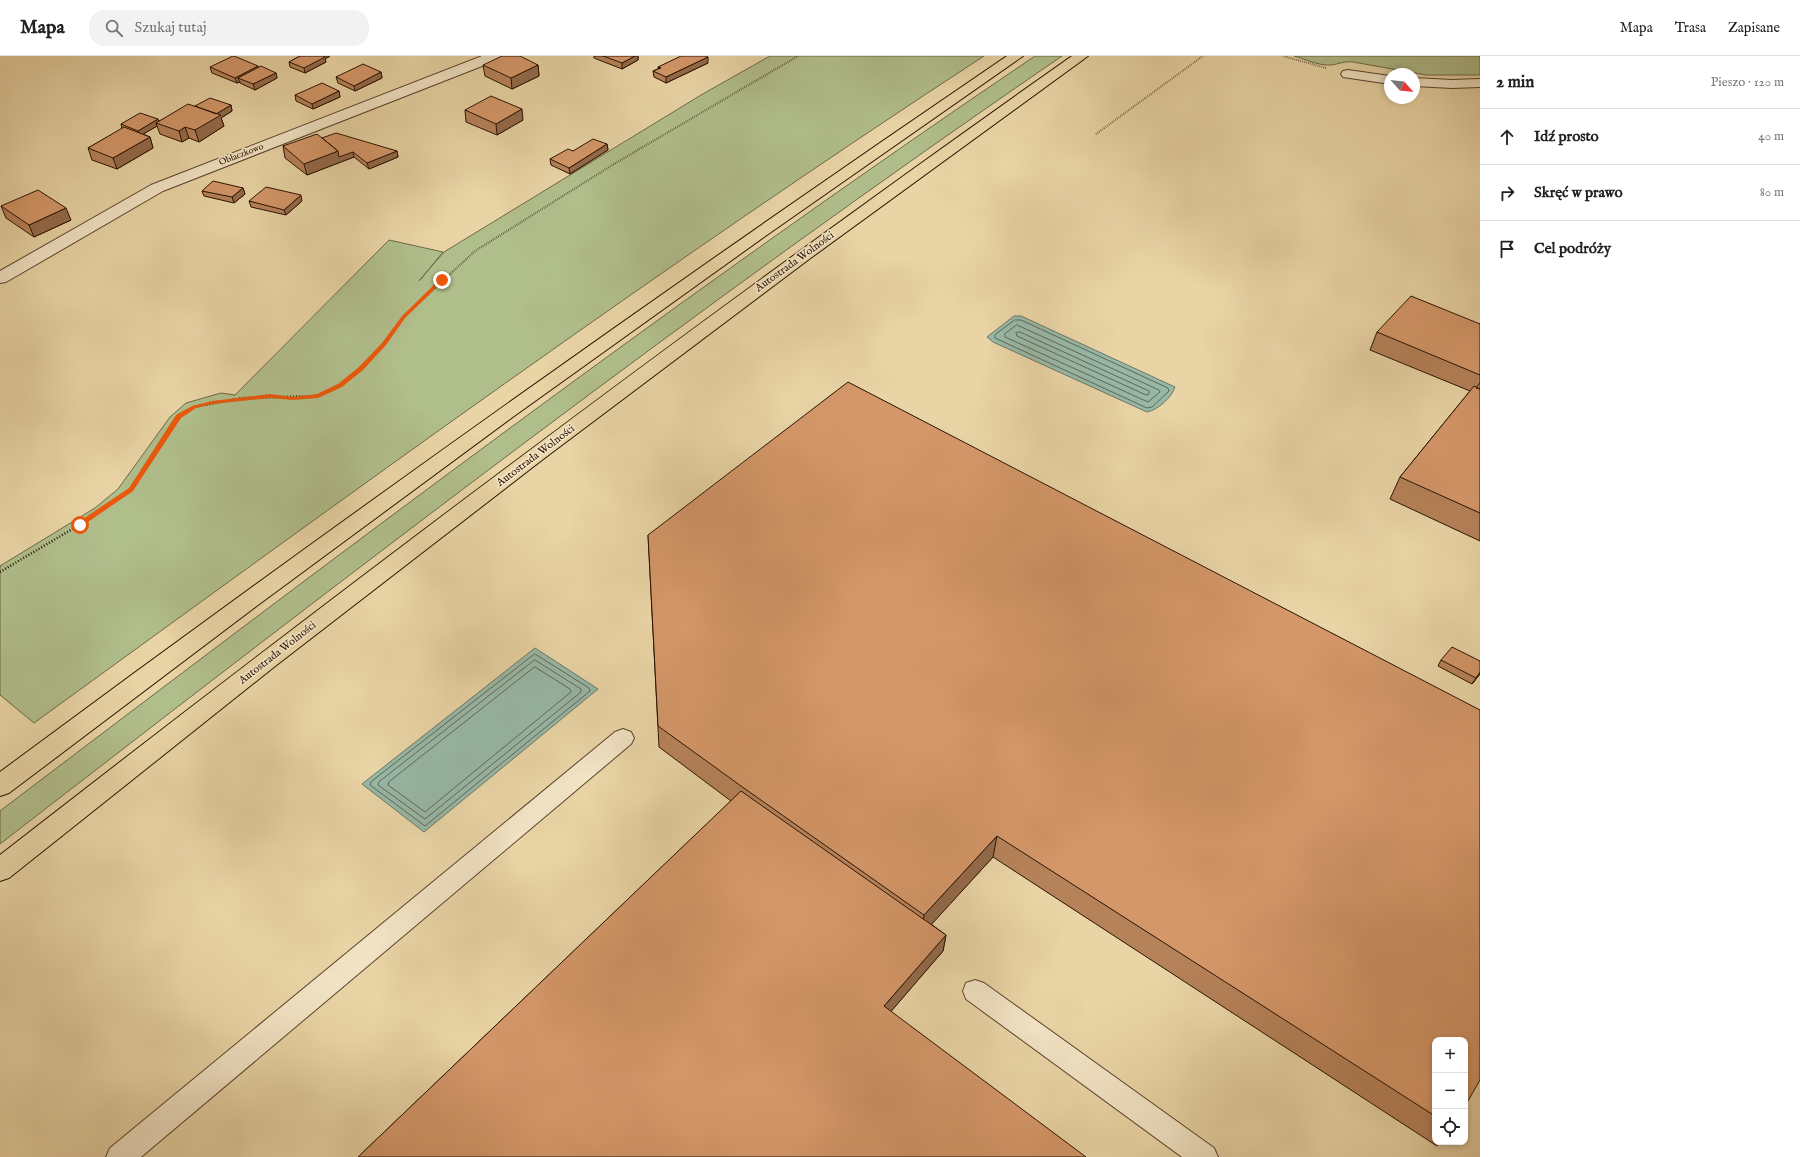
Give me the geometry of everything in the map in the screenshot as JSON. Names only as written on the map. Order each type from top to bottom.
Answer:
[{"type":"highway","points":[[0,786],[142,679],[695,277],[864,159],[1016,56]]},
{"type":"highway","name":"Autostrada Wolności","points":[[0,870],[436,529],[777,273],[912,174],[1081,56]]},
{"type":"street","name":"Obłaczkowo","points":[[0,278],[169,183],[495,56]]},
{"type":"street","points":[[1348,74],[1384,79]]},
{"type":"street","points":[[1420,82],[1452,84],[1480,83]]},
{"type":"lane","points":[[120,1157],[623,738]]},
{"type":"lane","points":[[975,991],[1204,1157]]},
{"type":"path","points":[[0,572],[80,525],[131,490],[178,417],[184,413],[194,407],[243,398],[270,396],[293,398],[318,396],[340,386],[361,369],[384,344],[404,317],[475,251],[621,160],[798,56]]},
{"type":"path","points":[[1096,134],[1203,56]]},
{"type":"path","points":[[1282,56],[1348,74]]},
{"type":"green space","points":[[770,56],[984,56],[743,217],[624,300],[387,468],[34,723],[0,695],[0,566],[95,508],[118,489],[170,417],[186,403],[221,393],[235,395],[389,240],[443,252],[419,281],[444,252],[701,95]]},
{"type":"green space","points":[[1035,56],[1062,56],[791,246],[525,442],[0,844],[0,811],[512,426],[903,146]]},
{"type":"green space","points":[[1294,56],[1480,56],[1480,75],[1426,75],[1420,74],[1420,68],[1387,68],[1353,62],[1331,65],[1317,63]]},
{"type":"water","points":[[1014,316],[1021,316],[1175,387],[1168,399],[1156,409],[1147,412],[993,342],[987,337]]},
{"type":"water","points":[[535,648],[598,689],[424,832],[362,784]]},
{"type":"building","points":[[233,56],[258,66],[235,78],[210,67]]},
{"type":"building","points":[[300,56],[325,57],[304,68],[289,62]]},
{"type":"building","points":[[502,56],[520,56],[538,65],[511,78],[483,65]]},
{"type":"building","points":[[603,56],[635,56],[622,63]]},
{"type":"building","points":[[681,56],[708,57],[666,77],[653,71],[661,68],[658,67]]},
{"type":"building","points":[[363,64],[381,72],[354,86],[336,77]]},
{"type":"building","points":[[261,66],[276,73],[253,84],[238,78]]},
{"type":"building","points":[[322,83],[339,91],[312,104],[295,95]]},
{"type":"building","points":[[491,96],[522,109],[496,124],[465,110]]},
{"type":"building","points":[[210,98],[231,105],[216,114],[195,106]]},
{"type":"building","points":[[188,104],[221,115],[195,130],[185,127],[179,131],[156,123]]},
{"type":"building","points":[[140,113],[158,119],[138,131],[121,124]]},
{"type":"building","points":[[124,127],[150,137],[113,158],[88,148]]},
{"type":"building","points":[[336,133],[397,151],[367,163],[353,152],[339,157],[338,151],[322,138]]},
{"type":"building","points":[[317,134],[338,151],[304,164],[283,146]]},
{"type":"building","points":[[593,139],[607,144],[569,168],[550,159],[568,149],[573,151]]},
{"type":"building","points":[[213,181],[243,188],[232,197],[202,191]]},
{"type":"building","points":[[266,187],[301,195],[284,210],[249,201]]},
{"type":"building","points":[[38,190],[66,208],[29,225],[1,206]]},
{"type":"building","points":[[1411,296],[1480,324],[1480,375],[1377,332]]},
{"type":"building","points":[[848,382],[1480,710],[1480,1080],[1468,1101],[1468,1037],[1432,1037],[1432,1114],[997,836],[924,915],[658,726],[648,535]]},
{"type":"building","points":[[1480,383],[1480,389],[1476,388]]},
{"type":"building","points":[[1474,386],[1480,389],[1480,513],[1400,477]]},
{"type":"building","points":[[1452,647],[1480,661],[1480,672],[1476,678],[1441,660]]},
{"type":"building","points":[[741,791],[946,935],[884,1006],[1086,1157],[358,1157]]},
{"type":"route","points":[[80,525],[131,490],[178,417],[194,407],[212,403],[243,398],[270,396],[293,398],[318,396],[340,386],[361,369],[384,344],[404,317],[442,280]]}]
